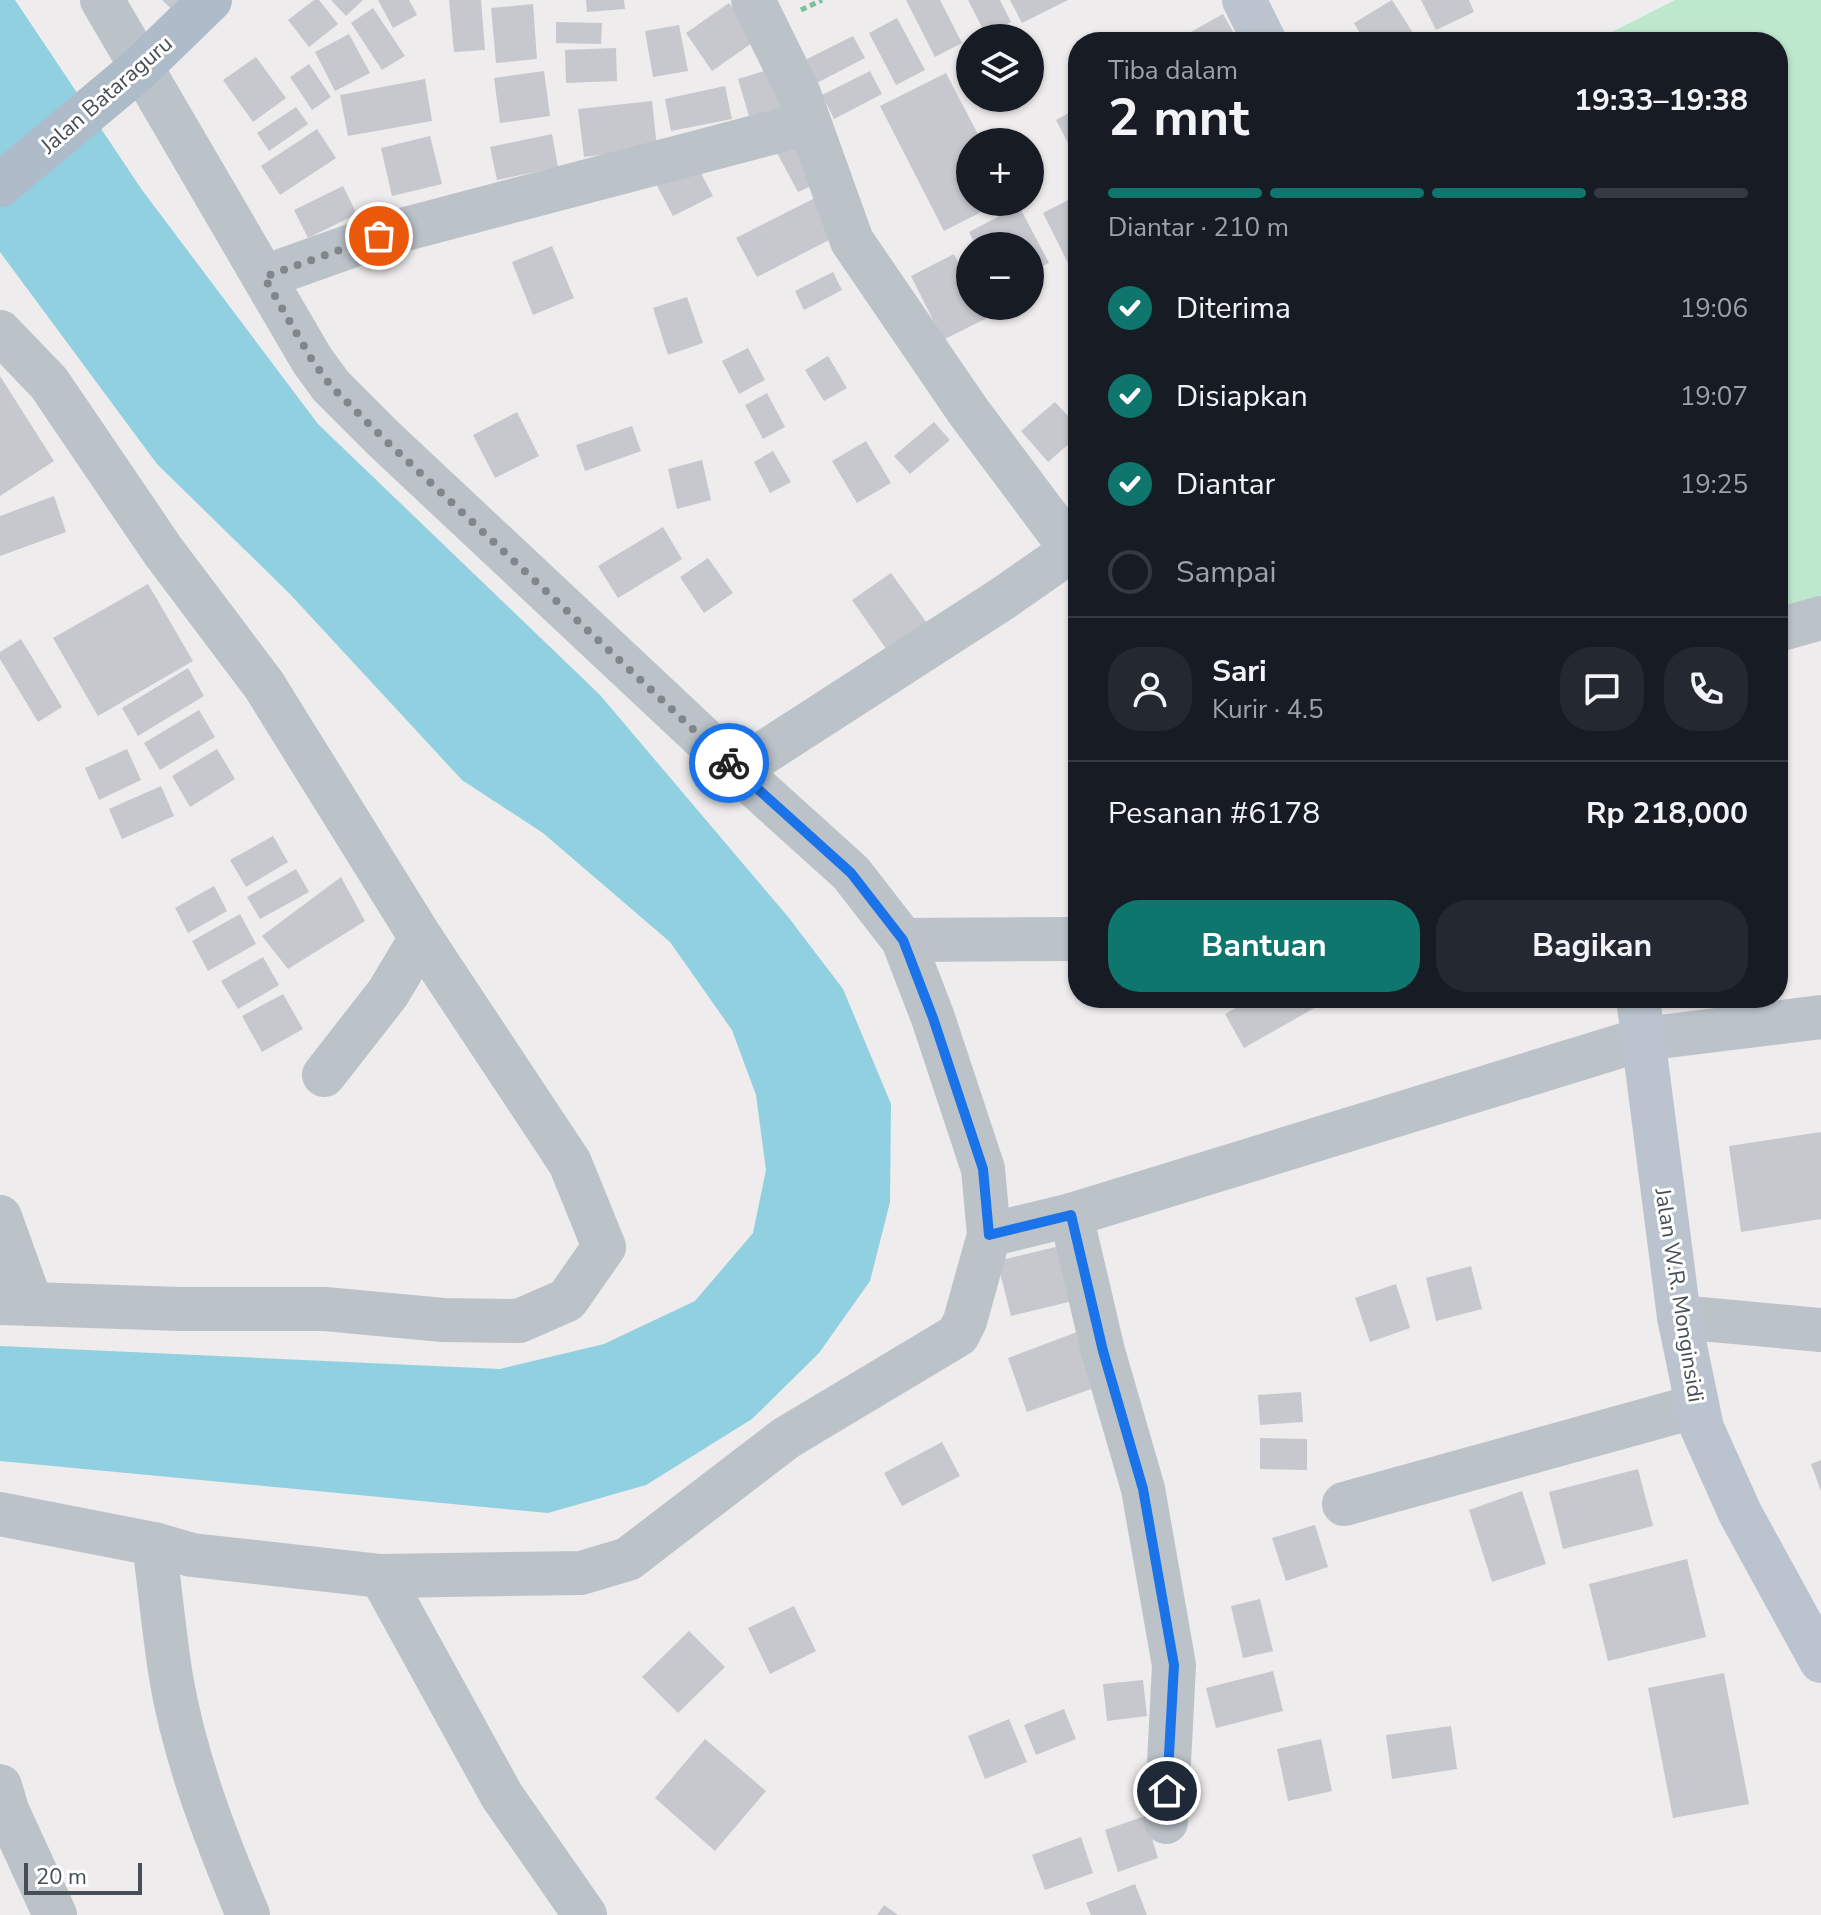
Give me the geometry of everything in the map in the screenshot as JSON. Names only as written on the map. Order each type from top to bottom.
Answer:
[{"type":"main road","name":"Jalan Bataraguru","points":[[0,185],[140,68],[210,0]]},
{"type":"main road","points":[[1244,0],[1260,32]]},
{"type":"main road","name":"Jalan W.R. Monginsidi","points":[[1640,1018],[1679,1317],[1697,1406],[1712,1454],[1740,1513],[1821,1661]]},
{"type":"street","points":[[0,1514],[154,1544],[192,1555],[381,1576],[581,1573],[628,1559],[786,1438],[958,1335],[965,1321],[989,1235],[983,1169],[933,1018],[903,940],[851,873],[737,770],[331,386],[312,360],[102,0]]},
{"type":"street","points":[[753,0],[799,94],[852,241],[968,411],[1068,539]]},
{"type":"street","points":[[264,277],[379,236],[809,123]]},
{"type":"street","points":[[0,332],[49,383],[163,551],[264,685],[421,938],[570,1163],[604,1247],[567,1300],[519,1321],[443,1320],[325,1309],[180,1309],[16,1303],[0,1217]]},
{"type":"street","points":[[737,770],[1068,553]]},
{"type":"street","points":[[1788,627],[1821,618]]},
{"type":"street","points":[[324,1075],[388,993],[421,938]]},
{"type":"street","points":[[903,940],[1068,939]]},
{"type":"street","points":[[989,1235],[1071,1215],[1640,1018],[1821,1017]]},
{"type":"street","points":[[1071,1215],[1103,1351],[1143,1489],[1174,1665],[1166,1822]]},
{"type":"street","points":[[1679,1317],[1821,1330]]},
{"type":"street","points":[[1344,1504],[1697,1406]]},
{"type":"street","points":[[154,1544],[171,1679],[191,1762],[212,1827],[248,1915]]},
{"type":"street","points":[[381,1576],[502,1796],[585,1915]]},
{"type":"street","points":[[0,1786],[7,1810],[55,1915]]},
{"type":"green space","points":[[1675,0],[1821,0],[1821,611],[1788,622],[1788,32],[1612,32]]},
{"type":"water","points":[[0,0],[15,0],[142,190],[318,424],[600,695],[789,918],[843,989],[891,1104],[890,1202],[870,1281],[819,1353],[752,1419],[646,1485],[548,1513],[0,1461],[0,1346],[500,1369],[604,1344],[695,1301],[753,1233],[766,1170],[756,1095],[732,1030],[670,942],[543,833],[462,780],[289,593],[157,464],[0,252]]},
{"type":"building","points":[[162,0],[201,0],[182,19]]},
{"type":"building","points":[[314,0],[319,0],[338,24],[309,47],[288,20]]},
{"type":"building","points":[[331,0],[363,0],[346,16]]},
{"type":"building","points":[[378,0],[409,0],[417,15],[393,28]]},
{"type":"building","points":[[449,0],[481,0],[485,50],[454,52]]},
{"type":"building","points":[[586,0],[624,0],[625,9],[587,12]]},
{"type":"building","points":[[906,0],[940,0],[956,31],[956,46],[935,57]]},
{"type":"building","points":[[968,0],[1000,0],[1011,22],[980,24]]},
{"type":"building","points":[[1010,0],[1068,0],[1022,23]]},
{"type":"building","points":[[1392,0],[1412,32],[1359,32],[1354,23]]},
{"type":"building","points":[[1421,0],[1469,0],[1474,12],[1436,30]]},
{"type":"building","points":[[729,3],[755,41],[712,71],[686,33]]},
{"type":"building","points":[[533,4],[537,59],[496,63],[491,8]]},
{"type":"building","points":[[373,8],[405,56],[382,70],[351,23]]},
{"type":"building","points":[[1223,14],[1233,32],[1191,32]]},
{"type":"building","points":[[897,18],[925,70],[896,85],[869,33]]},
{"type":"building","points":[[556,22],[602,23],[601,44],[556,43]]},
{"type":"building","points":[[679,25],[688,71],[653,77],[645,31]]},
{"type":"building","points":[[349,34],[370,73],[335,91],[315,52]]},
{"type":"building","points":[[853,36],[865,58],[815,84],[803,61]]},
{"type":"building","points":[[616,48],[617,81],[566,83],[565,50]]},
{"type":"building","points":[[256,57],[286,98],[253,122],[223,80]]},
{"type":"building","points":[[309,64],[331,97],[312,110],[290,77]]},
{"type":"building","points":[[777,67],[791,110],[751,123],[738,79]]},
{"type":"building","points":[[544,71],[550,116],[500,123],[494,78]]},
{"type":"building","points":[[870,71],[882,94],[834,119],[822,95]]},
{"type":"building","points":[[946,73],[956,92],[956,112],[966,112],[975,128],[956,128],[956,216],[973,216],[944,231],[880,106]]},
{"type":"building","points":[[425,79],[432,121],[348,136],[340,95]]},
{"type":"building","points":[[725,86],[732,119],[671,131],[665,99]]},
{"type":"building","points":[[652,101],[657,148],[584,157],[578,109]]},
{"type":"building","points":[[296,107],[308,124],[269,151],[257,133]]},
{"type":"building","points":[[1068,113],[1068,143],[1056,120]]},
{"type":"building","points":[[317,129],[336,158],[280,195],[261,166]]},
{"type":"building","points":[[552,134],[558,167],[497,180],[490,147]]},
{"type":"building","points":[[430,136],[442,184],[392,196],[381,148]]},
{"type":"building","points":[[799,141],[820,182],[798,192],[777,153]]},
{"type":"building","points":[[695,162],[713,196],[673,216],[655,182]]},
{"type":"building","points":[[343,186],[357,214],[308,238],[294,210]]},
{"type":"building","points":[[815,198],[835,237],[757,277],[736,238]]},
{"type":"building","points":[[1068,200],[1068,263],[1044,212]]},
{"type":"building","points":[[1000,216],[1024,216],[1033,232],[969,232]]},
{"type":"building","points":[[552,246],[574,298],[533,315],[512,262]]},
{"type":"building","points":[[954,254],[956,320],[983,320],[943,340],[911,276]]},
{"type":"building","points":[[833,272],[842,290],[804,310],[795,291]]},
{"type":"building","points":[[687,297],[703,343],[668,355],[653,308]]},
{"type":"building","points":[[748,348],[765,380],[739,394],[722,361]]},
{"type":"building","points":[[828,356],[847,388],[824,401],[805,370]]},
{"type":"building","points":[[0,376],[54,461],[0,496]]},
{"type":"building","points":[[767,393],[785,427],[763,439],[745,405]]},
{"type":"building","points":[[1055,402],[1068,416],[1068,445],[1048,462],[1021,431]]},
{"type":"building","points":[[517,412],[539,456],[495,478],[473,435]]},
{"type":"building","points":[[934,422],[950,440],[910,474],[894,456]]},
{"type":"building","points":[[632,426],[641,451],[585,471],[576,445]]},
{"type":"building","points":[[866,441],[891,483],[857,503],[832,461]]},
{"type":"building","points":[[773,451],[791,482],[770,493],[754,462]]},
{"type":"building","points":[[702,460],[711,500],[677,509],[668,469]]},
{"type":"building","points":[[54,496],[66,532],[0,556],[0,516]]},
{"type":"building","points":[[663,527],[682,559],[618,598],[598,566]]},
{"type":"building","points":[[708,558],[733,593],[704,613],[680,577]]},
{"type":"building","points":[[891,573],[927,623],[887,650],[852,600]]},
{"type":"building","points":[[148,584],[193,661],[98,716],[53,638]]},
{"type":"building","points":[[21,639],[62,707],[38,722],[0,659],[0,652]]},
{"type":"building","points":[[188,668],[204,696],[138,736],[122,708]]},
{"type":"building","points":[[199,710],[215,737],[160,770],[144,743]]},
{"type":"building","points":[[127,749],[141,780],[99,800],[85,768]]},
{"type":"building","points":[[217,749],[235,779],[190,807],[172,776]]},
{"type":"building","points":[[161,786],[174,816],[122,839],[109,809]]},
{"type":"building","points":[[273,836],[288,862],[246,887],[230,860]]},
{"type":"building","points":[[296,869],[309,892],[260,919],[247,897]]},
{"type":"building","points":[[341,877],[365,921],[288,969],[262,936]]},
{"type":"building","points":[[214,886],[227,911],[188,933],[175,908]]},
{"type":"building","points":[[240,914],[256,944],[208,971],[192,941]]},
{"type":"building","points":[[263,957],[279,985],[238,1009],[221,981]]},
{"type":"building","points":[[283,994],[303,1029],[262,1052],[242,1016]]},
{"type":"building","points":[[1236,1008],[1314,1008],[1244,1048],[1225,1014]]},
{"type":"building","points":[[1821,1132],[1821,1219],[1741,1232],[1729,1146]]},
{"type":"building","points":[[1064,1245],[1077,1300],[1011,1316],[997,1261]]},
{"type":"building","points":[[1471,1266],[1482,1309],[1436,1321],[1426,1278]]},
{"type":"building","points":[[1396,1284],[1410,1328],[1370,1342],[1355,1298]]},
{"type":"building","points":[[1085,1329],[1105,1384],[1027,1412],[1008,1358]]},
{"type":"building","points":[[1301,1392],[1303,1422],[1260,1425],[1258,1395]]},
{"type":"building","points":[[1260,1438],[1307,1439],[1307,1470],[1260,1469]]},
{"type":"building","points":[[942,1442],[960,1476],[902,1506],[884,1473]]},
{"type":"building","points":[[1821,1460],[1821,1491],[1811,1464]]},
{"type":"building","points":[[1638,1469],[1653,1526],[1563,1549],[1549,1492]]},
{"type":"building","points":[[1522,1491],[1546,1564],[1492,1582],[1469,1510]]},
{"type":"building","points":[[1315,1525],[1328,1567],[1286,1581],[1272,1538]]},
{"type":"building","points":[[1687,1559],[1706,1637],[1608,1661],[1589,1584]]},
{"type":"building","points":[[1260,1599],[1273,1651],[1243,1658],[1231,1606]]},
{"type":"building","points":[[794,1606],[816,1651],[770,1674],[748,1628]]},
{"type":"building","points":[[689,1631],[725,1667],[678,1713],[642,1677]]},
{"type":"building","points":[[1273,1671],[1283,1711],[1216,1728],[1206,1688]]},
{"type":"building","points":[[1724,1673],[1749,1804],[1673,1818],[1648,1688]]},
{"type":"building","points":[[1143,1680],[1147,1716],[1107,1721],[1103,1684]]},
{"type":"building","points":[[1064,1709],[1076,1739],[1036,1755],[1024,1725]]},
{"type":"building","points":[[1009,1719],[1027,1762],[985,1779],[968,1736]]},
{"type":"building","points":[[1451,1726],[1457,1769],[1392,1779],[1386,1735]]},
{"type":"building","points":[[705,1739],[766,1791],[715,1851],[655,1798]]},
{"type":"building","points":[[1321,1739],[1332,1791],[1288,1801],[1277,1749]]},
{"type":"building","points":[[1145,1816],[1158,1858],[1118,1872],[1105,1830]]},
{"type":"building","points":[[1081,1837],[1093,1873],[1045,1890],[1032,1855]]},
{"type":"building","points":[[1135,1884],[1147,1915],[1091,1915],[1086,1903]]},
{"type":"building","points":[[884,1905],[898,1915],[877,1915]]},
{"type":"way so far","points":[[379,236],[264,277],[312,360],[331,386],[384,439],[729,763]]},
{"type":"route","points":[[729,763],[851,873],[903,940],[933,1018],[983,1169],[989,1235],[1071,1215],[1103,1351],[1143,1489],[1174,1665],[1167,1791]]}]
